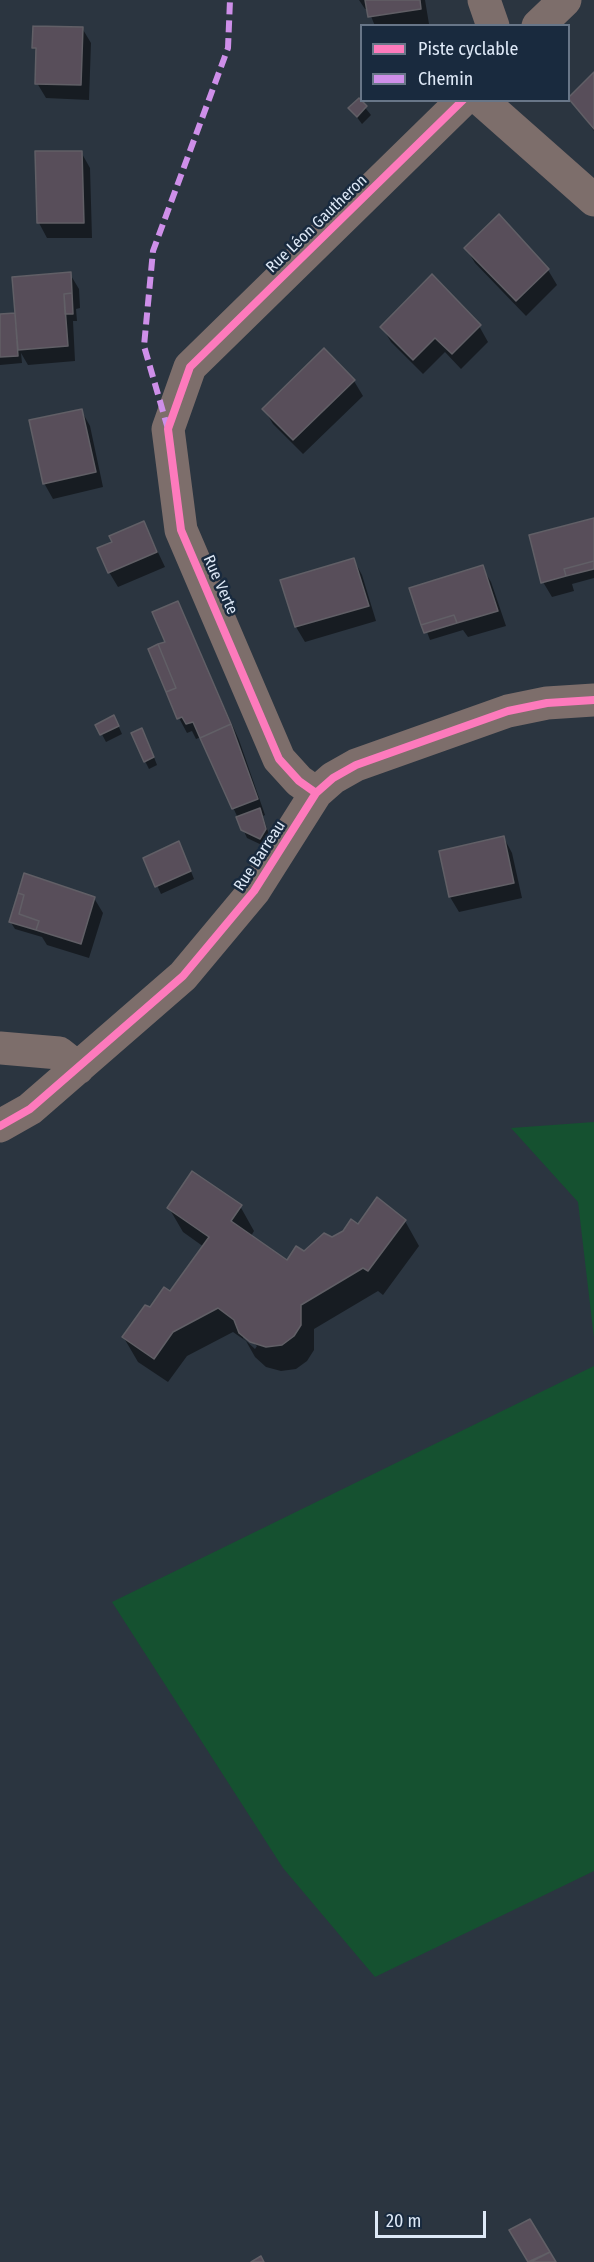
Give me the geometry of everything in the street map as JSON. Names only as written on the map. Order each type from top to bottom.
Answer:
[{"type":"street","points":[[484,0],[492,24]]},
{"type":"street","points":[[540,24],[565,0]]},
{"type":"street","name":"Rue Léon Gautheron","points":[[190,367],[461,102]]},
{"type":"street","points":[[483,102],[594,200]]},
{"type":"street","name":"Rue Verte","points":[[190,367],[168,429],[181,530],[279,759],[299,781],[316,793]]},
{"type":"street","name":"Rue Barreau","points":[[0,1126],[30,1108],[183,976],[254,891],[316,793],[333,778],[356,765],[508,711],[547,703],[594,700]]},
{"type":"street","points":[[0,1048],[59,1053],[78,1068]]},
{"type":"green space","points":[[594,1122],[594,1338],[578,1202],[511,1128]]},
{"type":"green space","points":[[594,1366],[594,1871],[375,1977],[283,1868],[112,1602]]},
{"type":"building","points":[[365,0],[420,0],[421,9],[368,17]]},
{"type":"building","points":[[33,26],[83,27],[81,85],[35,84],[36,48],[32,48]]},
{"type":"building","points":[[594,72],[594,129],[570,100],[570,96]]},
{"type":"building","points":[[359,98],[360,102],[367,106],[357,117],[348,108]]},
{"type":"building","points":[[35,151],[82,151],[84,223],[37,223]]},
{"type":"building","points":[[499,214],[549,269],[516,301],[464,248]]},
{"type":"building","points":[[71,272],[72,293],[64,294],[68,346],[18,350],[12,277]]},
{"type":"building","points":[[432,274],[481,325],[452,354],[435,338],[413,360],[380,327]]},
{"type":"building","points":[[72,293],[73,314],[65,314],[64,294]]},
{"type":"building","points":[[15,313],[18,356],[0,357],[0,314]]},
{"type":"building","points":[[324,348],[355,380],[293,440],[262,409]]},
{"type":"building","points":[[82,409],[96,472],[43,484],[29,420]]},
{"type":"building","points":[[594,518],[594,561],[564,569],[566,576],[541,583],[529,535]]},
{"type":"building","points":[[144,521],[157,552],[108,573],[97,548],[112,542],[109,536]]},
{"type":"building","points":[[354,558],[369,606],[295,627],[280,580]]},
{"type":"building","points":[[594,561],[594,569],[566,576],[564,569]]},
{"type":"building","points":[[483,565],[498,611],[457,623],[454,615],[421,625],[409,588]]},
{"type":"building","points":[[178,601],[231,724],[200,738],[193,722],[186,724],[182,717],[177,719],[166,692],[176,688],[158,644],[165,642],[152,612]]},
{"type":"building","points":[[454,615],[457,623],[424,633],[421,625]]},
{"type":"building","points":[[158,644],[176,688],[166,692],[148,649]]},
{"type":"building","points":[[114,715],[119,726],[100,735],[95,725]]},
{"type":"building","points":[[231,724],[258,799],[232,809],[200,738]]},
{"type":"building","points":[[142,728],[154,757],[144,762],[131,733]]},
{"type":"building","points":[[260,808],[266,829],[260,839],[241,830],[236,817]]},
{"type":"building","points":[[504,836],[514,883],[449,897],[439,851]]},
{"type":"building","points":[[179,841],[191,871],[155,887],[143,858]]},
{"type":"building","points":[[24,873],[95,897],[81,944],[36,930],[39,921],[19,914],[24,895],[18,893]]},
{"type":"building","points":[[18,893],[24,895],[19,914],[39,921],[36,930],[9,922]]},
{"type":"building","points":[[192,1171],[242,1205],[231,1221],[287,1260],[296,1246],[304,1251],[324,1233],[332,1237],[343,1231],[351,1219],[358,1224],[377,1197],[406,1220],[368,1271],[363,1268],[301,1305],[301,1325],[294,1336],[282,1345],[266,1347],[250,1342],[239,1333],[234,1320],[218,1308],[173,1332],[154,1359],[122,1337],[145,1305],[150,1307],[164,1287],[170,1291],[209,1237],[167,1208]]},
{"type":"building","points":[[530,2219],[550,2252],[528,2262],[509,2230]]},
{"type":"building","points":[[550,2252],[556,2262],[531,2262]]},
{"type":"building","points":[[261,2256],[264,2262],[251,2262]]},
{"type":"marked path","points":[[168,429],[144,346],[153,251],[228,48],[230,0]]},
{"type":"cycle path","points":[[316,793],[299,781],[279,759],[181,530],[168,429],[190,367],[461,102]]},
{"type":"cycle path","points":[[0,1126],[30,1109],[183,976],[254,891],[316,793],[333,778],[356,765],[508,711],[547,703],[594,700]]}]
